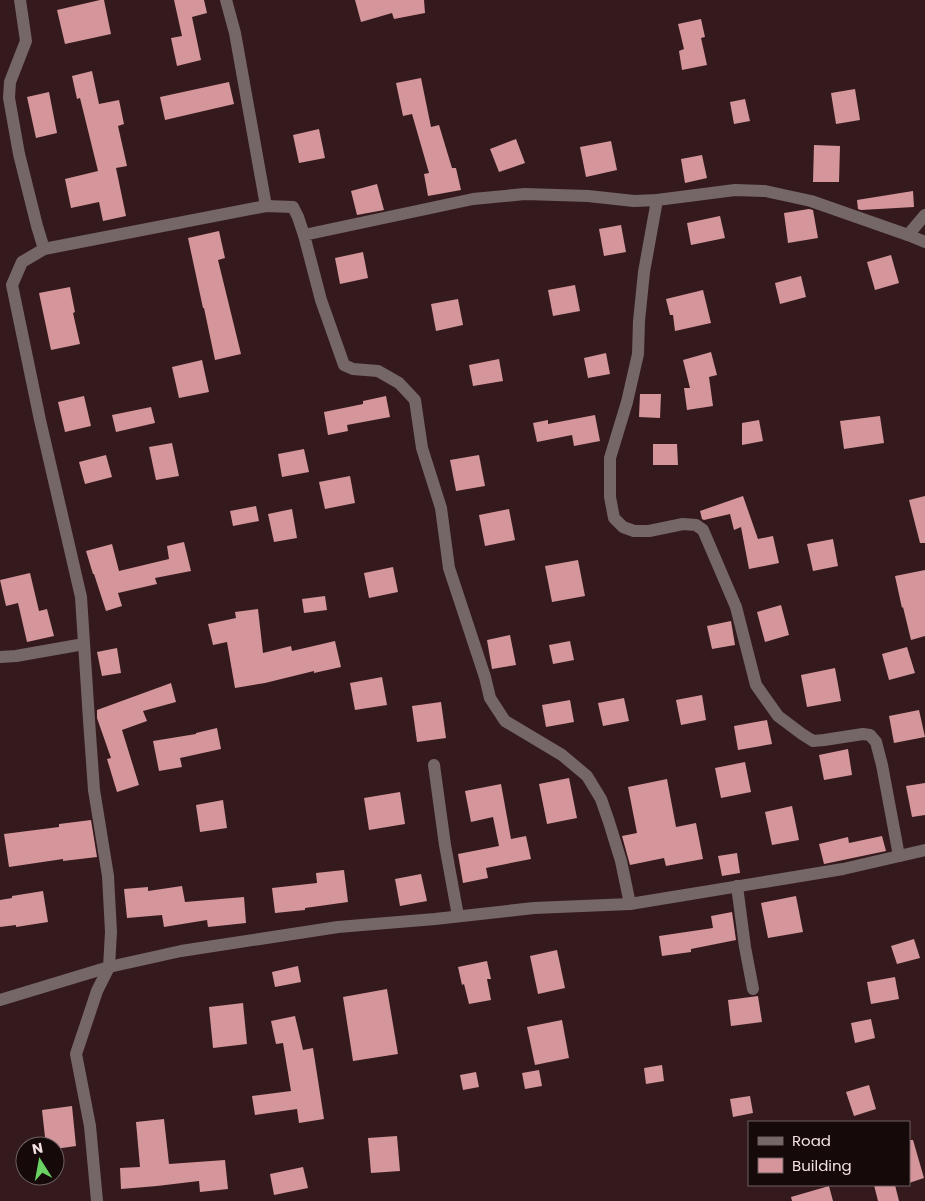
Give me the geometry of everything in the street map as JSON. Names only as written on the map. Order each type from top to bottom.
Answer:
[{"type":"street","points":[[20,0],[26,41],[10,82],[9,98],[19,154],[44,249]]},
{"type":"street","points":[[226,0],[235,33],[266,206]]},
{"type":"street","points":[[304,235],[473,199],[526,194],[588,196],[634,201],[735,190],[765,191],[811,200],[925,242]]},
{"type":"street","points":[[656,200],[644,272],[638,354],[627,402],[610,458],[610,497],[614,518],[623,527],[634,531],[649,531],[683,524],[696,524],[703,530],[736,607],[756,685],[778,716],[813,741],[863,734],[870,735],[876,742],[899,856]]},
{"type":"street","points":[[96,1201],[90,1126],[76,1054],[96,991],[109,967],[111,932],[108,876],[94,790],[81,597],[40,420],[12,285],[22,262],[44,249],[266,206],[293,207],[304,235],[321,300],[344,365],[353,369],[378,371],[399,383],[415,400],[422,448],[441,508],[449,568],[485,677],[490,698],[505,721],[562,755],[587,776],[601,800],[609,822],[621,860],[630,904]]},
{"type":"street","points":[[908,235],[925,215]]},
{"type":"street","points":[[0,658],[84,644]]},
{"type":"street","points":[[434,765],[445,845],[458,916]]},
{"type":"street","points":[[0,1000],[109,967],[181,951],[338,927],[534,908],[630,904],[843,869],[925,850]]},
{"type":"street","points":[[737,886],[753,989]]},
{"type":"building","points":[[104,0],[111,34],[65,44],[57,10]]},
{"type":"building","points":[[174,0],[204,0],[207,13],[192,17],[201,60],[177,66],[171,38],[182,36]]},
{"type":"building","points":[[355,0],[424,0],[425,13],[394,19],[392,13],[361,22]]},
{"type":"building","points":[[701,19],[705,37],[701,38],[707,65],[682,70],[679,51],[684,49],[678,24]]},
{"type":"building","points":[[92,71],[99,104],[119,100],[124,124],[118,126],[127,166],[116,168],[126,216],[103,221],[99,202],[71,208],[65,179],[98,171],[80,98],[77,99],[72,76]]},
{"type":"building","points":[[421,78],[431,127],[439,125],[452,168],[456,168],[461,190],[428,196],[424,174],[429,173],[412,114],[403,116],[396,83]]},
{"type":"building","points":[[229,82],[234,104],[165,120],[160,97]]},
{"type":"building","points":[[855,89],[860,120],[836,124],[831,93]]},
{"type":"building","points":[[49,92],[57,133],[36,138],[27,97]]},
{"type":"building","points":[[745,99],[750,121],[734,124],[730,102]]},
{"type":"building","points":[[319,129],[325,158],[299,163],[293,135]]},
{"type":"building","points":[[516,139],[525,163],[499,172],[490,149]]},
{"type":"building","points":[[611,141],[617,170],[586,177],[580,147]]},
{"type":"building","points":[[814,145],[840,146],[839,182],[813,182]]},
{"type":"building","points":[[702,155],[707,178],[685,183],[681,159]]},
{"type":"building","points":[[377,184],[384,210],[357,215],[351,191]]},
{"type":"building","points":[[913,191],[914,207],[858,209],[857,200]]},
{"type":"building","points":[[813,210],[818,238],[788,243],[784,213]]},
{"type":"building","points":[[720,216],[725,238],[691,245],[687,223]]},
{"type":"building","points":[[621,225],[626,252],[604,256],[599,229]]},
{"type":"building","points":[[219,231],[225,258],[218,260],[241,354],[215,360],[188,238]]},
{"type":"building","points":[[363,252],[368,278],[340,284],[335,258]]},
{"type":"building","points":[[891,255],[899,283],[875,290],[867,262]]},
{"type":"building","points":[[801,276],[806,297],[780,304],[775,283]]},
{"type":"building","points":[[575,285],[580,311],[553,316],[548,290]]},
{"type":"building","points":[[70,287],[75,312],[73,313],[80,344],[51,350],[39,293]]},
{"type":"building","points":[[703,290],[711,323],[675,331],[673,315],[670,315],[666,299]]},
{"type":"building","points":[[458,299],[463,325],[436,331],[431,304]]},
{"type":"building","points":[[711,352],[717,375],[709,377],[713,406],[687,410],[684,388],[690,388],[683,360]]},
{"type":"building","points":[[606,353],[610,374],[588,378],[584,358]]},
{"type":"building","points":[[499,359],[503,381],[473,386],[469,365]]},
{"type":"building","points":[[202,360],[209,392],[179,398],[172,367]]},
{"type":"building","points":[[640,394],[661,394],[660,418],[639,417]]},
{"type":"building","points":[[84,396],[91,426],[65,432],[58,402]]},
{"type":"building","points":[[386,396],[390,417],[347,425],[348,431],[328,435],[324,412],[363,404],[363,401]]},
{"type":"building","points":[[151,407],[155,423],[116,432],[112,415]]},
{"type":"building","points":[[595,415],[600,441],[574,446],[572,435],[537,442],[533,423],[548,420],[548,424]]},
{"type":"building","points":[[880,416],[884,443],[844,449],[840,421]]},
{"type":"building","points":[[759,420],[763,441],[742,445],[742,423]]},
{"type":"building","points":[[172,443],[179,476],[156,480],[149,447]]},
{"type":"building","points":[[653,444],[677,444],[678,465],[653,465]]},
{"type":"building","points":[[304,449],[309,472],[282,477],[278,454]]},
{"type":"building","points":[[106,455],[112,477],[85,484],[79,462]]},
{"type":"building","points":[[479,455],[485,486],[456,491],[450,460]]},
{"type":"building","points":[[350,476],[355,503],[325,509],[319,482]]},
{"type":"building","points":[[743,496],[758,539],[773,536],[779,563],[749,569],[741,527],[734,530],[730,514],[702,519],[700,511]]},
{"type":"building","points":[[925,496],[925,543],[920,543],[909,500]]},
{"type":"building","points":[[256,506],[259,521],[233,526],[230,511]]},
{"type":"building","points":[[292,509],[297,538],[274,542],[268,514]]},
{"type":"building","points":[[509,509],[515,540],[485,546],[479,515]]},
{"type":"building","points":[[833,539],[838,566],[813,571],[807,544]]},
{"type":"building","points":[[184,542],[191,571],[155,578],[157,584],[118,593],[122,606],[106,611],[86,551],[112,544],[119,571],[169,559],[167,546]]},
{"type":"building","points":[[578,560],[585,596],[552,602],[545,566]]},
{"type":"building","points":[[393,567],[398,592],[369,598],[364,573]]},
{"type":"building","points":[[925,570],[925,636],[911,640],[895,576]]},
{"type":"building","points":[[30,573],[39,611],[47,609],[54,636],[27,642],[18,603],[6,606],[0,580]]},
{"type":"building","points":[[325,596],[327,610],[304,613],[302,599]]},
{"type":"building","points":[[781,605],[789,635],[765,642],[757,612]]},
{"type":"building","points":[[258,609],[263,653],[291,646],[292,651],[335,641],[341,667],[235,688],[227,642],[213,645],[208,624],[236,618],[235,612]]},
{"type":"building","points":[[731,621],[735,645],[712,649],[707,626]]},
{"type":"building","points":[[510,635],[516,665],[492,669],[487,640]]},
{"type":"building","points":[[570,641],[574,660],[553,664],[549,645]]},
{"type":"building","points":[[907,647],[915,673],[889,680],[882,654]]},
{"type":"building","points":[[117,648],[121,673],[102,676],[97,652]]},
{"type":"building","points":[[835,668],[841,701],[807,707],[801,675]]},
{"type":"building","points":[[382,677],[387,705],[355,710],[350,683]]},
{"type":"building","points":[[171,683],[176,702],[143,711],[147,721],[122,730],[139,785],[117,792],[107,759],[111,758],[97,718],[97,710]]},
{"type":"building","points":[[702,695],[706,720],[681,725],[676,700]]},
{"type":"building","points":[[624,698],[629,721],[603,726],[598,703]]},
{"type":"building","points":[[570,700],[574,722],[546,727],[542,705]]},
{"type":"building","points":[[441,702],[446,738],[417,742],[412,706]]},
{"type":"building","points":[[919,710],[925,737],[894,743],[889,716]]},
{"type":"building","points":[[767,720],[772,744],[738,750],[734,726]]},
{"type":"building","points":[[217,728],[221,749],[180,758],[182,767],[159,771],[153,741],[196,734]]},
{"type":"building","points":[[848,749],[852,775],[824,780],[819,755]]},
{"type":"building","points":[[745,762],[751,792],[721,798],[715,768]]},
{"type":"building","points":[[569,778],[577,818],[547,824],[539,784]]},
{"type":"building","points":[[667,779],[676,827],[696,823],[703,859],[666,866],[664,858],[630,865],[622,836],[637,833],[628,787]]},
{"type":"building","points":[[925,783],[925,815],[912,817],[906,786]]},
{"type":"building","points":[[501,784],[511,839],[526,836],[531,859],[486,868],[488,878],[463,883],[458,854],[499,846],[493,817],[471,822],[465,791]]},
{"type":"building","points":[[400,792],[405,824],[369,830],[364,798]]},
{"type":"building","points":[[223,800],[227,828],[200,832],[196,805]]},
{"type":"building","points":[[792,806],[799,840],[772,845],[765,812]]},
{"type":"building","points":[[91,820],[97,857],[63,861],[63,859],[9,867],[4,834],[59,827],[59,824]]},
{"type":"building","points":[[882,836],[886,851],[824,864],[819,844],[848,837],[849,843]]},
{"type":"building","points":[[737,853],[740,873],[722,876],[718,856]]},
{"type":"building","points":[[344,870],[348,902],[305,908],[305,910],[275,913],[272,888],[317,883],[316,873]]},
{"type":"building","points":[[421,874],[427,901],[400,906],[395,879]]},
{"type":"building","points":[[182,886],[185,902],[244,897],[246,923],[208,927],[207,920],[164,927],[162,915],[127,918],[124,889],[148,887],[148,891]]},
{"type":"building","points":[[43,891],[48,922],[16,927],[16,925],[0,927],[0,900]]},
{"type":"building","points":[[796,896],[803,932],[768,938],[761,903]]},
{"type":"building","points":[[732,912],[736,940],[691,949],[691,952],[662,956],[659,936],[713,928],[711,916]]},
{"type":"building","points":[[914,939],[920,958],[897,964],[891,946]]},
{"type":"building","points":[[557,950],[565,988],[538,994],[530,956]]},
{"type":"building","points":[[487,961],[491,979],[487,979],[491,1000],[469,1004],[458,967]]},
{"type":"building","points":[[298,966],[301,982],[275,987],[272,972]]},
{"type":"building","points":[[895,977],[899,999],[871,1004],[867,982]]},
{"type":"building","points":[[387,989],[398,1054],[353,1061],[343,997]]},
{"type":"building","points":[[758,996],[762,1022],[731,1026],[728,1000]]},
{"type":"building","points":[[243,1003],[247,1044],[213,1048],[209,1007]]},
{"type":"building","points":[[295,1016],[303,1050],[313,1048],[324,1119],[299,1123],[297,1109],[255,1115],[252,1096],[291,1091],[283,1043],[276,1044],[271,1021]]},
{"type":"building","points":[[871,1019],[875,1038],[855,1043],[851,1023]]},
{"type":"building","points":[[562,1020],[569,1058],[535,1065],[527,1027]]},
{"type":"building","points":[[662,1065],[664,1081],[646,1084],[644,1068]]},
{"type":"building","points":[[539,1070],[542,1086],[525,1089],[522,1073]]},
{"type":"building","points":[[476,1072],[479,1087],[463,1090],[460,1075]]},
{"type":"building","points":[[869,1085],[876,1109],[854,1116],[846,1092]]},
{"type":"building","points":[[750,1096],[753,1113],[733,1117],[730,1099]]},
{"type":"building","points":[[72,1106],[76,1146],[65,1148],[65,1136],[45,1136],[42,1110]]},
{"type":"building","points":[[164,1119],[169,1164],[225,1160],[228,1189],[200,1192],[199,1181],[121,1189],[120,1168],[140,1167],[136,1122]]},
{"type":"building","points":[[397,1136],[400,1171],[371,1173],[368,1138]]},
{"type":"building","points":[[910,1140],[913,1140],[924,1178],[910,1183]]},
{"type":"building","points":[[303,1167],[308,1188],[274,1195],[270,1174]]},
{"type":"building","points":[[829,1186],[833,1201],[792,1201],[791,1197]]},
{"type":"building","points":[[874,1186],[895,1186],[899,1201],[878,1201]]}]
